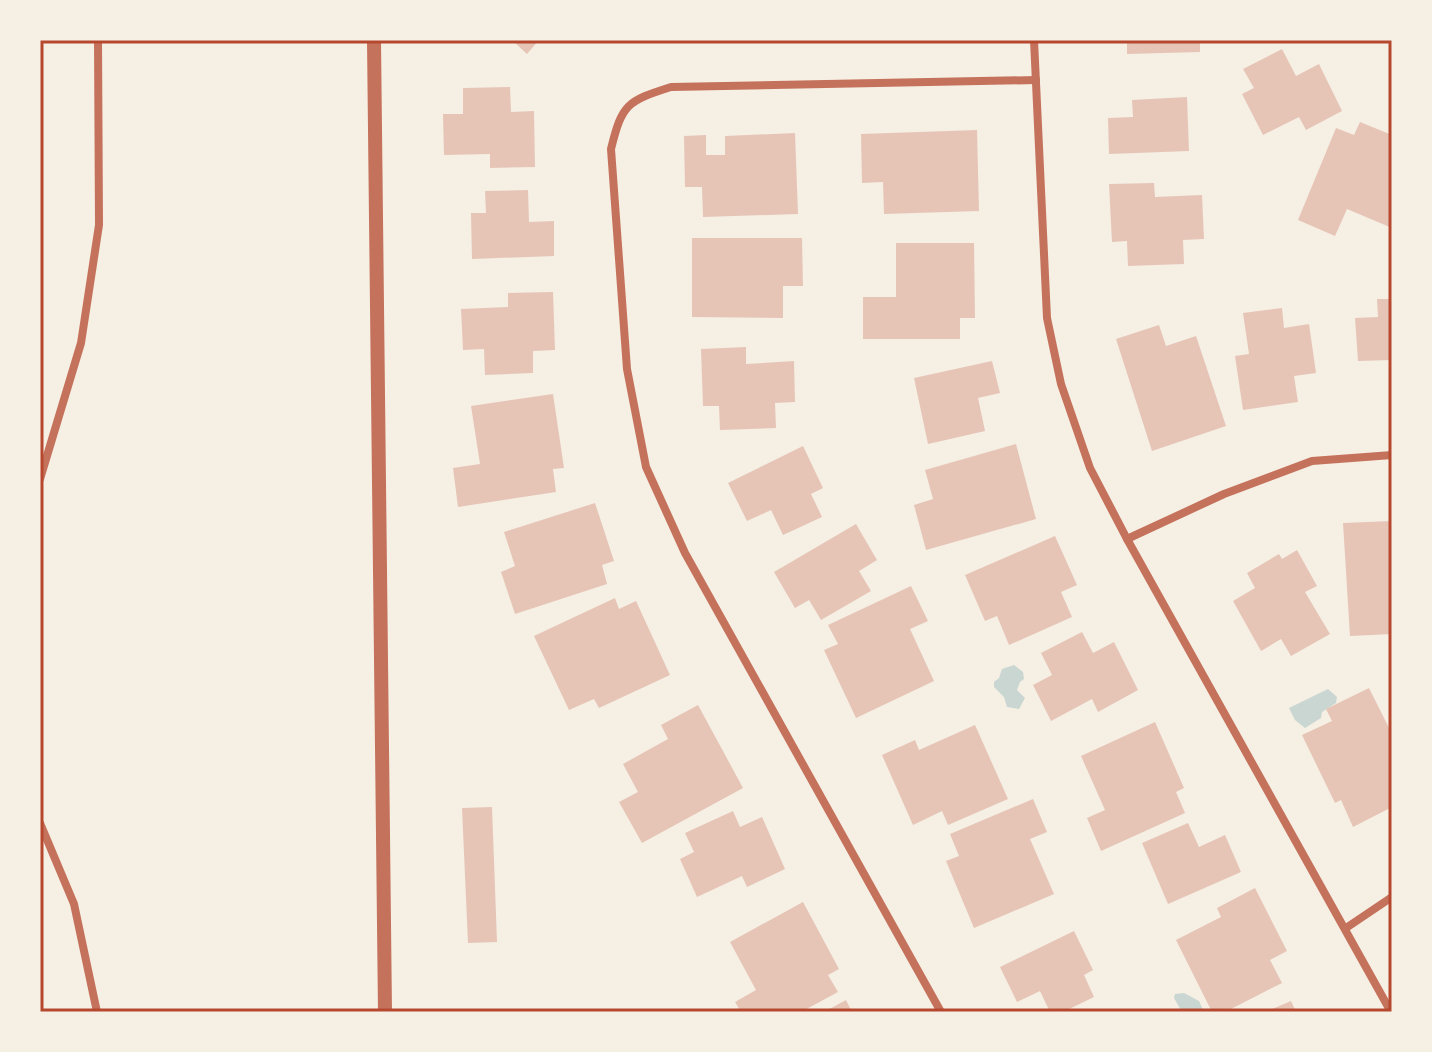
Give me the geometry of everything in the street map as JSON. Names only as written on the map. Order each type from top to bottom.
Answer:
[{"type":"street","points":[[40,479],[81,343],[99,225],[98,40]]},
{"type":"street","points":[[374,40],[385,1012]]},
{"type":"street","points":[[1034,40],[1050,331],[1061,384],[1090,468],[1391,1012]]},
{"type":"street","points":[[941,1012],[685,553],[646,467],[627,369],[616,254],[611,149],[618,117],[637,98],[671,87],[1036,80]]},
{"type":"street","points":[[1127,539],[1224,494],[1312,461],[1392,455]]},
{"type":"street","points":[[40,823],[74,904],[97,1012]]},
{"type":"street","points":[[1346,928],[1392,897]]},
{"type":"shaded area","points":[[1014,665],[1023,672],[1024,679],[1017,690],[1025,698],[1019,709],[1007,707],[1004,697],[994,687],[1002,669]]},
{"type":"shaded area","points":[[1328,689],[1337,697],[1336,703],[1322,712],[1321,718],[1305,728],[1295,720],[1289,708]]},
{"type":"shaded area","points":[[1184,993],[1199,1001],[1204,1012],[1182,1012],[1174,998],[1175,994]]},
{"type":"building","points":[[512,40],[539,40],[527,54]]},
{"type":"building","points":[[1127,40],[1200,40],[1200,52],[1127,54]]},
{"type":"building","points":[[1282,49],[1296,76],[1319,64],[1342,111],[1306,130],[1299,117],[1263,135],[1242,94],[1254,88],[1243,69]]},
{"type":"building","points":[[510,87],[511,112],[534,111],[535,167],[490,168],[490,154],[444,155],[443,114],[463,114],[463,88]]},
{"type":"building","points":[[1187,97],[1189,151],[1109,154],[1108,118],[1133,117],[1132,100]]},
{"type":"building","points":[[1360,122],[1392,135],[1392,228],[1347,209],[1335,236],[1298,220],[1336,128],[1354,135]]},
{"type":"building","points":[[977,130],[979,211],[884,214],[883,182],[862,183],[861,134]]},
{"type":"building","points":[[795,133],[798,214],[703,217],[702,187],[685,187],[684,136],[706,135],[706,155],[725,155],[725,136]]},
{"type":"building","points":[[1154,183],[1155,197],[1202,195],[1204,239],[1183,240],[1184,264],[1128,266],[1127,241],[1112,242],[1109,184]]},
{"type":"building","points":[[528,190],[529,222],[554,221],[554,256],[472,259],[471,213],[486,213],[485,191]]},
{"type":"building","points":[[692,238],[802,238],[803,286],[783,286],[783,318],[692,317]]},
{"type":"building","points":[[896,243],[974,243],[975,318],[960,318],[960,339],[863,339],[863,297],[896,297]]},
{"type":"building","points":[[553,292],[555,350],[533,351],[533,373],[485,375],[484,349],[463,350],[461,309],[508,307],[508,293]]},
{"type":"building","points":[[1377,299],[1392,299],[1392,360],[1358,361],[1355,318],[1378,317]]},
{"type":"building","points":[[1282,308],[1284,328],[1309,324],[1316,373],[1294,376],[1298,402],[1243,410],[1235,356],[1249,354],[1243,313]]},
{"type":"building","points":[[1159,325],[1166,346],[1196,336],[1226,426],[1152,451],[1116,339]]},
{"type":"building","points":[[746,347],[746,364],[794,361],[795,402],[775,403],[776,428],[720,430],[719,406],[703,406],[701,349]]},
{"type":"building","points":[[992,361],[1000,393],[978,398],[985,431],[928,444],[914,378]]},
{"type":"building","points":[[553,394],[564,468],[553,469],[556,492],[458,507],[453,468],[480,464],[471,406]]},
{"type":"building","points":[[1016,444],[1036,519],[926,550],[914,505],[933,499],[925,470]]},
{"type":"building","points":[[803,446],[823,488],[811,494],[822,517],[783,535],[771,510],[747,521],[728,483]]},
{"type":"building","points":[[595,503],[614,561],[602,565],[607,584],[515,614],[501,572],[515,566],[504,532]]},
{"type":"building","points":[[1392,521],[1392,634],[1350,636],[1343,523]]},
{"type":"building","points":[[856,524],[877,560],[859,571],[871,591],[821,620],[809,600],[795,608],[774,572]]},
{"type":"building","points":[[1055,536],[1077,585],[1061,592],[1072,617],[1009,645],[997,616],[985,621],[965,575]]},
{"type":"building","points":[[1297,550],[1317,586],[1305,592],[1330,634],[1291,656],[1281,639],[1261,651],[1233,601],[1255,588],[1247,573],[1279,554],[1282,559]]},
{"type":"building","points":[[911,586],[928,621],[910,629],[934,681],[856,718],[824,650],[838,644],[828,625]]},
{"type":"building","points":[[615,598],[619,609],[636,601],[670,675],[599,708],[594,699],[569,710],[534,636]]},
{"type":"building","points":[[1082,632],[1093,653],[1114,642],[1138,690],[1098,712],[1092,699],[1051,721],[1033,685],[1052,675],[1041,653]]},
{"type":"building","points":[[1369,688],[1392,734],[1392,787],[1389,789],[1392,807],[1353,827],[1341,800],[1335,803],[1302,735],[1332,721],[1326,709]]},
{"type":"building","points":[[698,705],[743,788],[642,843],[619,802],[638,792],[623,764],[668,739],[661,725]]},
{"type":"building","points":[[1155,722],[1184,788],[1176,792],[1185,813],[1101,851],[1087,818],[1105,810],[1081,756]]},
{"type":"building","points":[[975,725],[1008,799],[948,825],[942,811],[913,825],[882,755],[915,740],[919,750]]},
{"type":"building","points":[[1033,799],[1047,832],[1030,839],[1054,894],[974,928],[946,861],[959,856],[950,834]]},
{"type":"building","points":[[492,807],[497,942],[468,943],[462,808]]},
{"type":"building","points":[[733,811],[740,827],[762,817],[785,869],[747,887],[742,876],[697,897],[680,859],[694,852],[685,833]]},
{"type":"building","points":[[1188,823],[1199,847],[1225,835],[1241,872],[1168,904],[1142,843]]},
{"type":"building","points":[[1255,888],[1287,951],[1270,960],[1282,983],[1225,1012],[1212,1012],[1176,940],[1221,917],[1217,908]]},
{"type":"building","points":[[803,902],[839,969],[828,975],[838,992],[801,1012],[741,1012],[735,1002],[756,990],[730,942]]},
{"type":"building","points":[[1074,931],[1093,970],[1084,975],[1094,997],[1063,1012],[1050,1012],[1040,991],[1017,1002],[1000,967]]},
{"type":"building","points":[[846,1000],[852,1012],[824,1012]]},
{"type":"building","points":[[1291,1001],[1296,1012],[1265,1012]]}]
